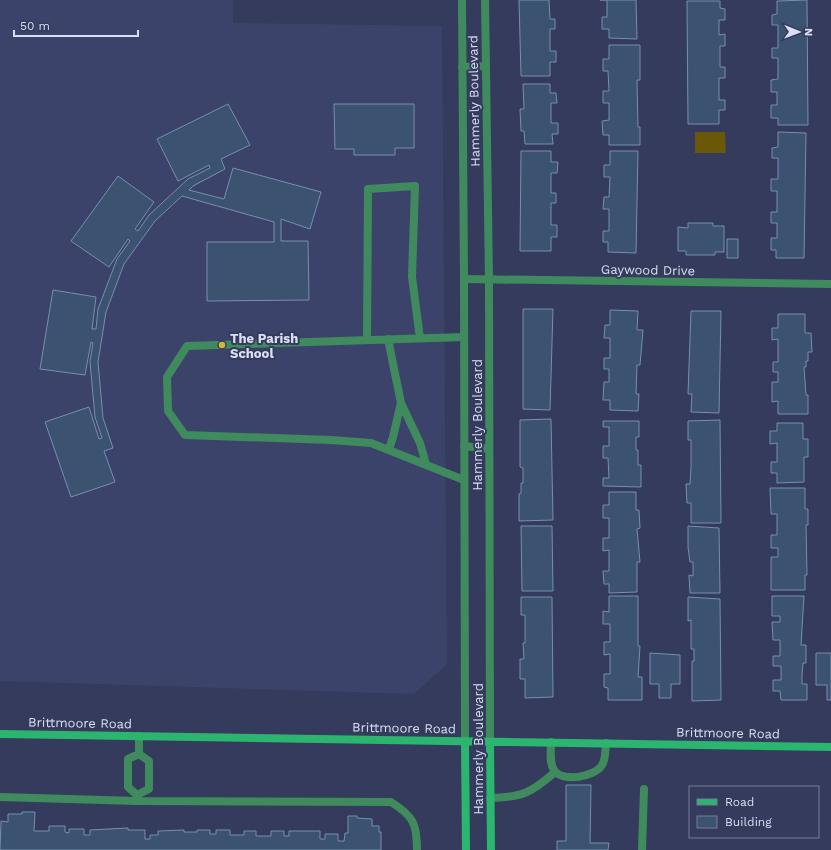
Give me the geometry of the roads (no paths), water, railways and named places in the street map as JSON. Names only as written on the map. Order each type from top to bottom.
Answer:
[{"type":"main road","name":"Brittmoore Road","points":[[0,734],[831,746]]},
{"type":"main road","name":"Hammerly Boulevard","points":[[465,741],[466,850]]},
{"type":"main road","name":"Hammerly Boulevard","points":[[490,742],[491,850]]},
{"type":"street","name":"Hammerly Boulevard","points":[[462,0],[465,741]]},
{"type":"street","name":"Hammerly Boulevard","points":[[485,0],[489,280],[490,742]]},
{"type":"street","points":[[462,67],[486,66]]},
{"type":"street","points":[[367,340],[368,189],[414,186],[412,277],[420,338]]},
{"type":"street","name":"Gaywood Drive","points":[[464,279],[831,284]]},
{"type":"street","points":[[464,337],[187,346],[167,377],[168,411],[185,435],[331,440],[371,443],[464,480]]},
{"type":"street","points":[[388,339],[401,403],[420,443],[426,464]]},
{"type":"street","points":[[389,449],[401,403]]},
{"type":"street","points":[[464,446],[489,449]]},
{"type":"street","points":[[139,736],[139,754]]},
{"type":"street","points":[[551,742],[552,762],[555,772],[564,776],[591,775],[602,767],[606,743]]},
{"type":"street","points":[[137,798],[128,787],[128,759],[139,754]]},
{"type":"street","points":[[137,798],[149,789],[149,761],[139,754]]},
{"type":"street","points":[[490,798],[519,796],[536,788],[555,772]]},
{"type":"street","points":[[642,850],[644,789]]},
{"type":"street","points":[[0,797],[390,802],[407,812],[417,830],[417,850]]},
{"type":"place","name":"The Parish School","points":[[222,345]]}]
